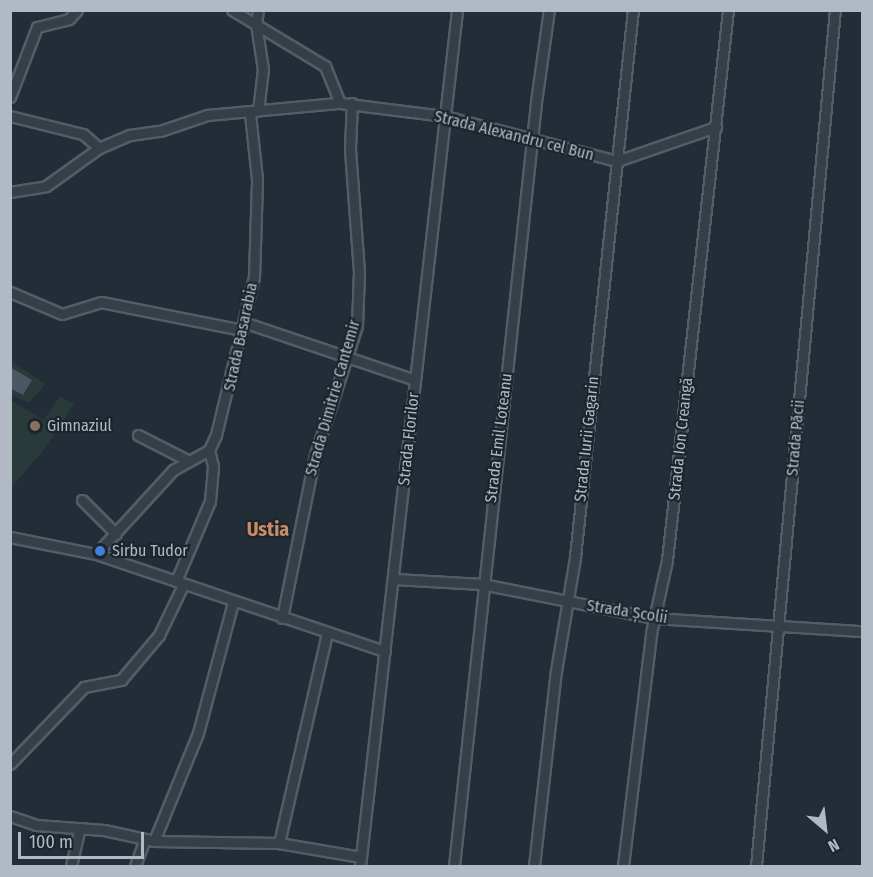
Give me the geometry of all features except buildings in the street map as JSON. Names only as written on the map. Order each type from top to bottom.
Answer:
[{"type":"street","points":[[10,97],[36,27],[69,19],[77,10]]},
{"type":"street","points":[[232,10],[325,66],[340,103]]},
{"type":"street","name":"Strada Basarabia","points":[[10,764],[84,687],[121,680],[159,634],[210,501],[213,466],[209,450],[222,418],[254,277],[257,178],[254,113],[263,69],[255,24],[258,10]]},
{"type":"street","name":"Strada Florilor","points":[[360,862],[457,10]]},
{"type":"street","name":"Strada Emil Loteanu","points":[[454,867],[482,584],[549,10]]},
{"type":"street","name":"Strada Iurii Gagarin","points":[[534,867],[550,717],[569,602],[633,10]]},
{"type":"street","name":"Strada Ion Creangă","points":[[623,867],[654,618],[667,560],[728,10]]},
{"type":"street","name":"Strada Păcii","points":[[756,867],[835,10]]},
{"type":"street","name":"Strada Alexandru cel Bun","points":[[10,192],[46,186],[114,139],[160,132],[207,115],[254,113],[352,103],[445,117],[533,142],[617,161],[716,127]]},
{"type":"street","name":"Strada Dimitrie Cantemir","points":[[282,618],[315,455],[357,326],[359,289],[350,148],[352,103]]},
{"type":"street","points":[[10,117],[83,134],[99,148]]},
{"type":"street","points":[[10,292],[62,314],[101,302],[244,327],[349,356],[415,380]]},
{"type":"street","points":[[138,435],[189,461]]},
{"type":"street","points":[[96,554],[173,470],[209,450]]},
{"type":"street","points":[[82,500],[116,534]]},
{"type":"street","points":[[10,537],[96,554],[232,602],[385,651]]},
{"type":"street","name":"Strada Școlii","points":[[394,579],[482,584],[654,618],[862,631]]},
{"type":"street","points":[[135,867],[150,840],[198,733],[232,602]]},
{"type":"street","points":[[279,843],[327,633]]},
{"type":"street","points":[[10,816],[36,825],[80,828],[150,840],[279,843],[360,862]]},
{"type":"street","points":[[71,867],[80,828]]},
{"type":"green space","points":[[10,360],[45,384],[29,403],[11,395]]},
{"type":"green space","name":"Gimnaziul","points":[[60,397],[74,404],[45,448],[11,488],[11,400],[43,420]]},
{"type":"place","name":"Gimnaziul","points":[[35,426]]},
{"type":"place","name":"Sirbu Tudor","points":[[100,551]]},
{"type":"district","name":"Ustia","points":[[268,529]]}]
